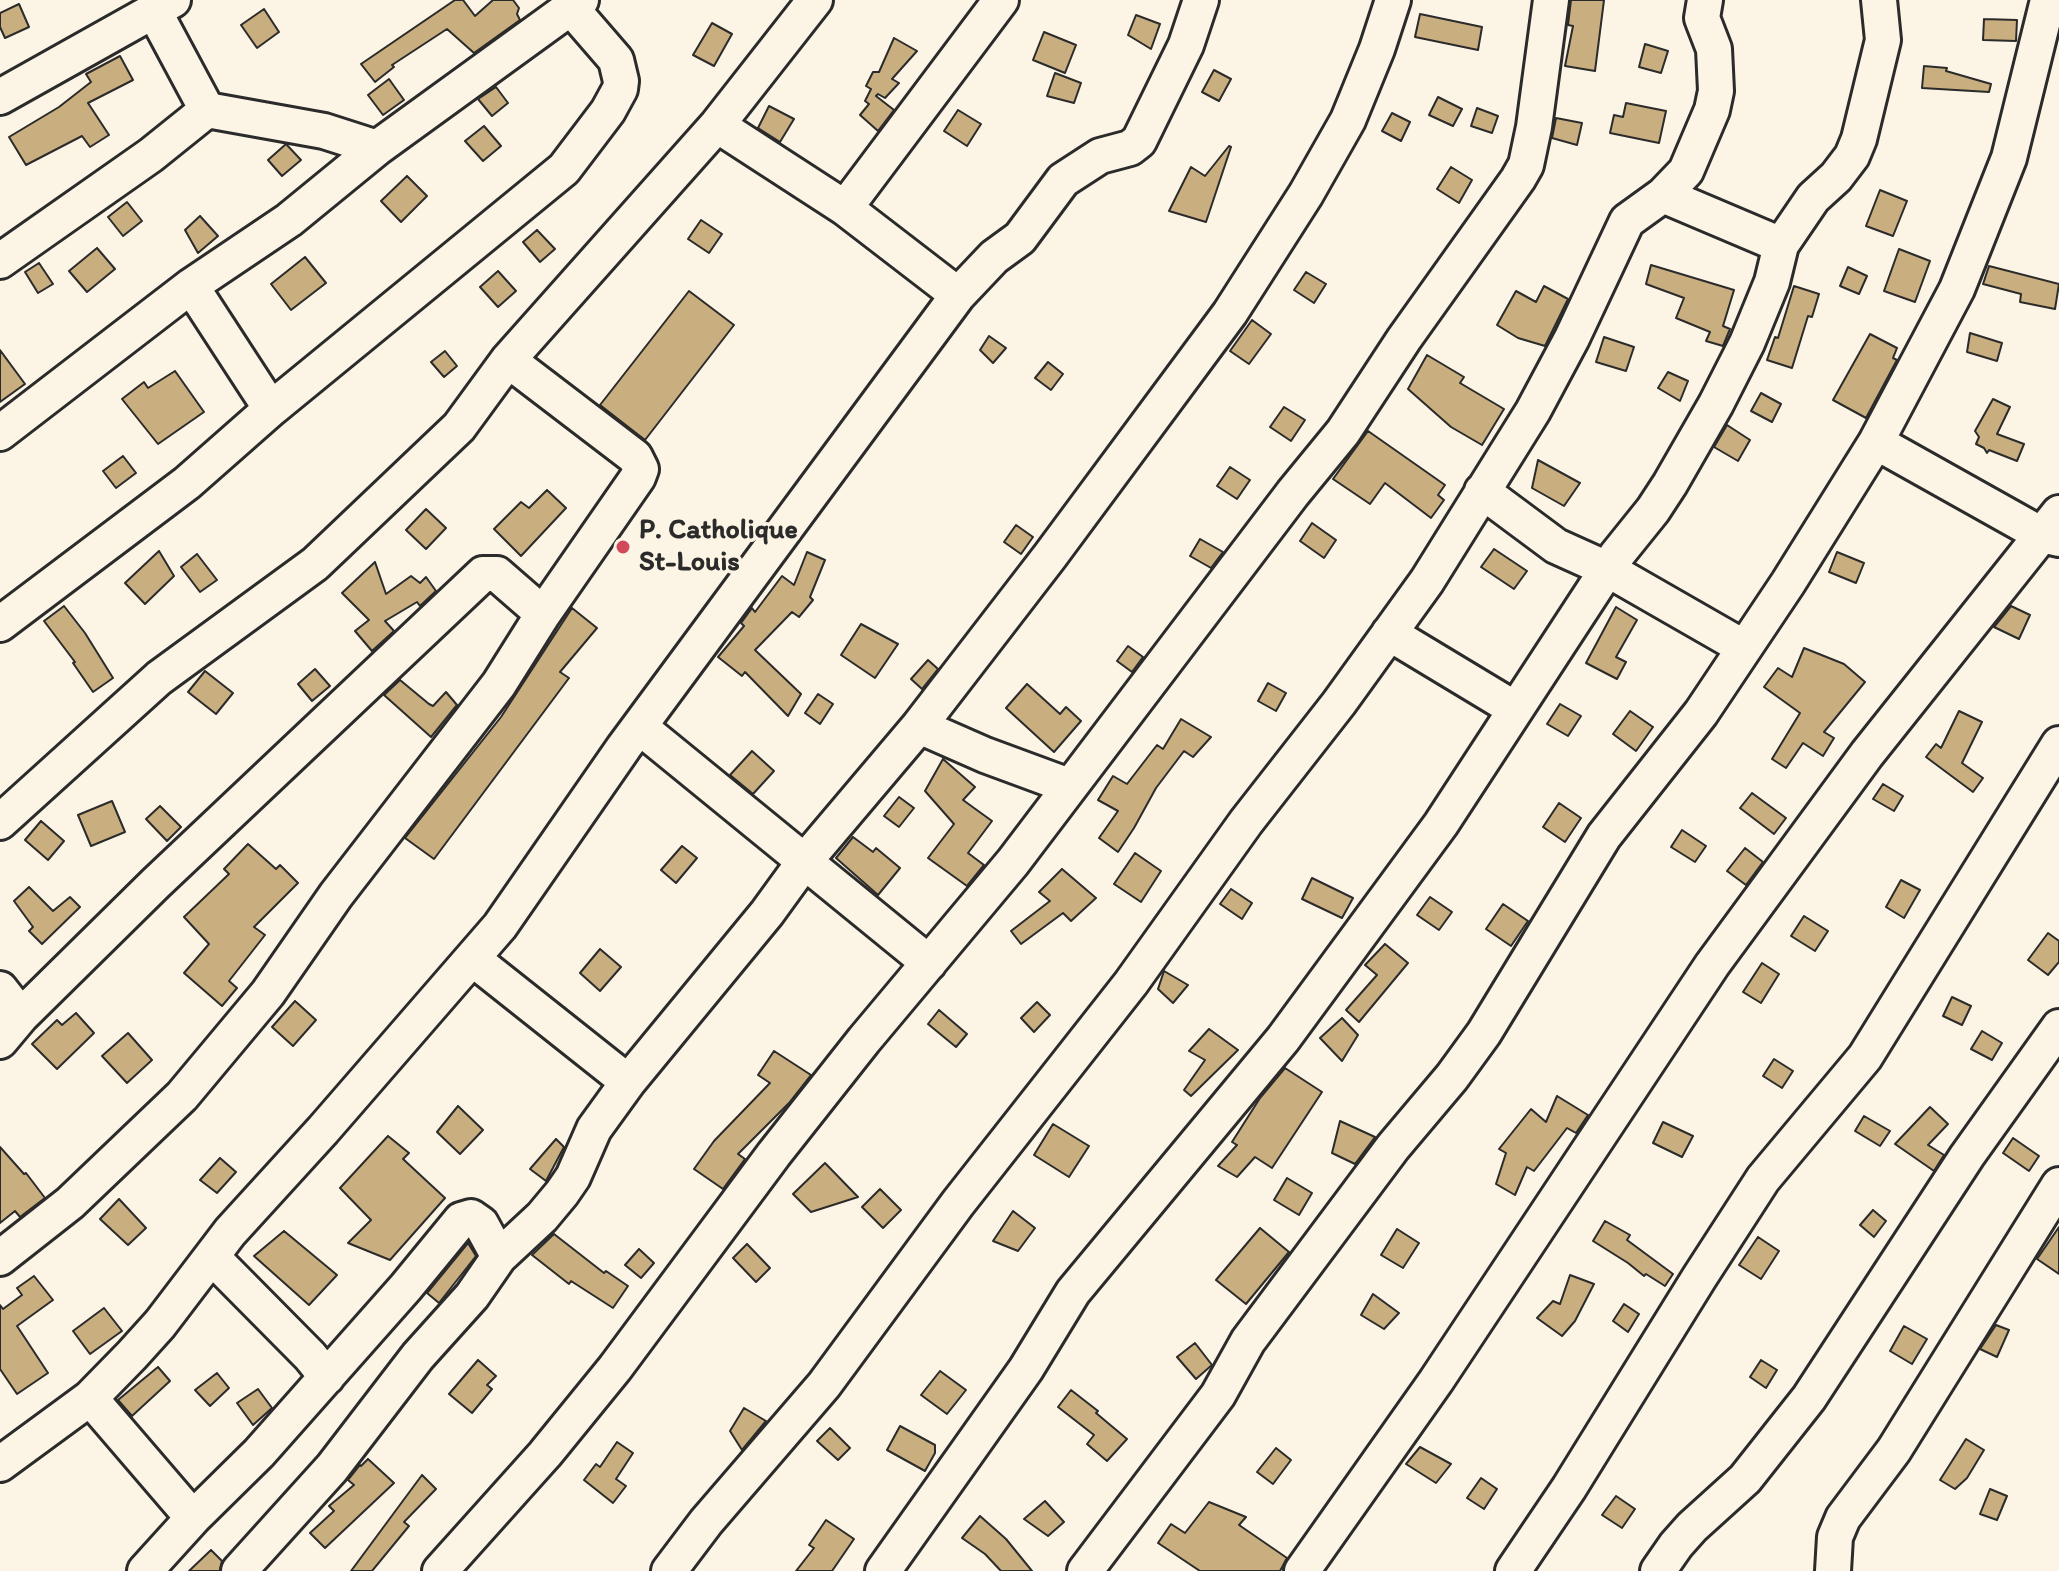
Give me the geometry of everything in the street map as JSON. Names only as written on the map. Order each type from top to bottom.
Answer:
[{"type":"street","points":[[0,822],[159,678],[315,564],[459,427],[508,360],[717,125],[815,0]]},
{"type":"street","points":[[845,208],[1001,0]]},
{"type":"street","points":[[0,1464],[90,1398],[160,1324],[230,1232],[473,959],[500,926],[624,747],[958,295],[994,257],[1020,238],[1063,180],[1100,156],[1130,148],[1139,141],[1186,45],[1201,0]]},
{"type":"street","points":[[239,1571],[332,1468],[418,1356],[472,1296],[499,1257],[542,1217],[562,1193],[573,1177],[594,1129],[628,1082],[767,913],[804,862],[919,726],[1230,313],[1306,194],[1348,120],[1393,0]]},
{"type":"street","points":[[440,1571],[545,1454],[615,1368],[774,1154],[864,1040],[1013,862],[1293,493],[1343,432],[1526,165],[1551,0]]},
{"type":"street","points":[[669,1571],[706,1522],[824,1385],[958,1203],[1131,983],[1246,822],[1339,703],[1427,581],[1533,411],[1572,338],[1627,221],[1663,195],[1686,171],[1712,110],[1717,73],[1714,49],[1702,18],[1705,0]]},
{"type":"street","points":[[883,1571],[1026,1369],[1073,1292],[1283,1039],[1441,824],[1607,569],[1653,510],[1716,404],[1747,343],[1772,282],[1781,245],[1813,198],[1836,177],[1852,156],[1883,40],[1879,0]]},
{"type":"street","points":[[1085,1571],[1218,1395],[1248,1341],[1393,1147],[1452,1077],[1484,1033],[1604,836],[1701,713],[1788,583],[1876,442],[1957,289],[2009,158],[2048,0]]},
{"type":"street","points":[[0,433],[191,286],[289,220],[377,148],[576,4],[616,60],[621,72],[620,89],[586,142],[564,169],[271,409],[187,483],[0,624]]},
{"type":"street","points":[[0,97],[164,5],[207,110]]},
{"type":"street","points":[[0,261],[151,155],[207,110],[324,131],[377,148]]},
{"type":"street","points":[[717,125],[845,208],[958,295]]},
{"type":"street","points":[[1663,195],[1781,245]]},
{"type":"street","points":[[191,286],[271,409]]},
{"type":"street","points":[[0,1258],[70,1203],[182,1096],[268,993],[336,895],[499,684],[641,469],[635,457],[508,360]]},
{"type":"street","points":[[1302,1571],[1436,1381],[1712,965],[1867,754],[2053,529],[1876,442]]},
{"type":"street","points":[[1482,491],[1556,546],[1607,569],[1743,647]]},
{"type":"street","points":[[0,989],[11,1028],[248,794],[483,574],[497,574],[543,614]]},
{"type":"street","points":[[1389,633],[1515,709]]},
{"type":"street","points":[[919,726],[985,755],[1069,786]]},
{"type":"street","points":[[641,728],[929,963]]},
{"type":"street","points":[[1513,1571],[1569,1488],[1763,1179],[1865,1057],[2059,744]]},
{"type":"street","points":[[473,959],[628,1082]]},
{"type":"street","points":[[1658,1571],[1692,1527],[1745,1479],[1809,1398],[1960,1166],[2059,1027]]},
{"type":"street","points":[[1833,1571],[1835,1537],[1843,1518],[1894,1450],[2059,1185]]},
{"type":"street","points":[[145,1571],[259,1453],[461,1220],[471,1217],[481,1224],[499,1257]]},
{"type":"street","points":[[212,1257],[327,1377]]},
{"type":"street","points":[[90,1398],[193,1518]]},
{"type":"building","points":[[455,0],[463,0],[475,16],[493,0],[513,0],[519,8],[517,14],[520,20],[474,53],[447,29],[392,65],[394,67],[375,82],[361,64]]},
{"type":"building","points":[[1571,0],[1604,0],[1595,71],[1565,66],[1573,26],[1568,25]]},
{"type":"building","points":[[19,4],[29,27],[5,38],[0,27],[0,13]]},
{"type":"building","points":[[264,9],[279,32],[257,48],[241,25]]},
{"type":"building","points":[[1420,14],[1482,27],[1478,50],[1415,37]]},
{"type":"building","points":[[1136,15],[1160,24],[1151,49],[1128,35]]},
{"type":"building","points":[[1984,19],[2017,20],[2016,41],[1983,40]]},
{"type":"building","points":[[712,23],[732,34],[714,66],[693,55]]},
{"type":"building","points":[[1044,32],[1076,45],[1065,73],[1033,60]]},
{"type":"building","points":[[894,38],[917,51],[892,79],[899,83],[885,98],[876,96],[894,110],[878,131],[860,115],[869,104],[865,101],[871,89],[866,86],[873,72],[879,72]]},
{"type":"building","points":[[1645,44],[1668,51],[1661,73],[1639,67]]},
{"type":"building","points":[[120,56],[133,80],[88,103],[109,135],[90,147],[82,136],[26,165],[9,137],[59,107],[91,82],[86,74]]},
{"type":"building","points":[[1924,66],[1947,68],[1946,71],[1991,84],[1989,92],[1922,88]]},
{"type":"building","points":[[1214,70],[1231,79],[1219,101],[1202,92]]},
{"type":"building","points":[[1055,73],[1081,83],[1074,103],[1047,96]]},
{"type":"building","points":[[389,79],[404,100],[383,115],[368,95]]},
{"type":"building","points":[[496,87],[508,103],[492,116],[478,99]]},
{"type":"building","points":[[1438,97],[1462,109],[1453,126],[1429,115]]},
{"type":"building","points":[[1626,103],[1666,111],[1659,143],[1610,133],[1614,115],[1623,117]]},
{"type":"building","points":[[769,106],[794,119],[780,142],[758,128]]},
{"type":"building","points":[[1477,108],[1498,116],[1492,133],[1471,126]]},
{"type":"building","points":[[958,110],[981,124],[967,146],[944,131]]},
{"type":"building","points":[[1392,113],[1410,122],[1401,141],[1382,131]]},
{"type":"building","points":[[1556,118],[1582,123],[1577,145],[1552,138]]},
{"type":"building","points":[[484,126],[501,146],[483,161],[465,141]]},
{"type":"building","points":[[286,144],[301,160],[282,176],[268,160]]},
{"type":"building","points":[[1229,146],[1206,222],[1169,211],[1191,167],[1205,176]]},
{"type":"building","points":[[1451,167],[1472,180],[1459,203],[1437,189]]},
{"type":"building","points":[[407,176],[427,196],[401,222],[381,201]]},
{"type":"building","points":[[1880,190],[1907,201],[1893,236],[1866,226]]},
{"type":"building","points":[[127,202],[142,221],[123,236],[108,217]]},
{"type":"building","points":[[200,216],[218,236],[198,253],[185,230]]},
{"type":"building","points":[[701,220],[722,234],[709,253],[688,239]]},
{"type":"building","points":[[537,230],[555,249],[540,262],[523,242]]},
{"type":"building","points":[[97,248],[115,269],[87,292],[69,271]]},
{"type":"building","points":[[1899,249],[1930,261],[1915,302],[1884,291]]},
{"type":"building","points":[[305,257],[326,283],[291,310],[271,284]]},
{"type":"building","points":[[39,263],[53,284],[38,293],[25,272]]},
{"type":"building","points":[[1651,265],[1734,290],[1723,326],[1730,329],[1723,346],[1706,341],[1710,332],[1676,318],[1684,298],[1646,284]]},
{"type":"building","points":[[1989,266],[2059,284],[2055,309],[2020,302],[2021,294],[1983,284]]},
{"type":"building","points":[[1848,267],[1867,276],[1859,294],[1840,286]]},
{"type":"building","points":[[498,271],[516,291],[498,307],[480,287]]},
{"type":"building","points":[[1306,272],[1326,284],[1314,303],[1294,290]]},
{"type":"building","points":[[1544,286],[1568,299],[1545,346],[1518,338],[1497,325],[1516,291],[1536,302]]},
{"type":"building","points":[[1794,286],[1819,294],[1812,317],[1808,316],[1792,368],[1767,360],[1775,337],[1778,338]]},
{"type":"building","points":[[689,291],[734,325],[645,440],[600,405]]},
{"type":"building","points":[[1252,320],[1271,334],[1249,364],[1230,351]]},
{"type":"building","points":[[1970,333],[2002,343],[1997,361],[1967,352]]},
{"type":"building","points":[[1870,334],[1897,348],[1893,358],[1897,360],[1866,418],[1833,400]]},
{"type":"building","points":[[989,336],[1006,348],[993,363],[980,350]]},
{"type":"building","points":[[1604,337],[1634,347],[1626,371],[1596,362]]},
{"type":"building","points":[[0,350],[25,384],[0,402]]},
{"type":"building","points":[[445,351],[457,366],[444,377],[431,362]]},
{"type":"building","points":[[1427,355],[1464,377],[1460,383],[1504,409],[1482,445],[1451,427],[1408,389]]},
{"type":"building","points":[[1048,362],[1063,374],[1051,390],[1035,378]]},
{"type":"building","points":[[175,371],[204,412],[158,444],[122,399],[144,382],[148,388]]},
{"type":"building","points":[[1668,372],[1688,381],[1680,401],[1658,388]]},
{"type":"building","points":[[1761,393],[1781,404],[1772,422],[1751,411]]},
{"type":"building","points":[[1993,399],[2010,407],[1997,434],[2024,444],[2017,461],[1989,450],[1987,453],[1976,444],[1979,437],[1975,431]]},
{"type":"building","points":[[1284,407],[1305,420],[1291,441],[1270,427]]},
{"type":"building","points":[[1727,425],[1750,440],[1738,461],[1714,447]]},
{"type":"building","points":[[1368,431],[1445,485],[1438,495],[1444,500],[1431,518],[1385,483],[1370,504],[1333,479]]},
{"type":"building","points":[[123,456],[136,473],[116,488],[103,471]]},
{"type":"building","points":[[1538,460],[1580,483],[1564,506],[1532,488]]},
{"type":"building","points":[[1230,467],[1250,480],[1237,499],[1217,486]]},
{"type":"building","points":[[547,490],[566,508],[521,556],[494,529],[521,502],[529,508]]},
{"type":"building","points":[[426,509],[446,528],[426,549],[406,530]]},
{"type":"building","points":[[1312,523],[1336,540],[1324,558],[1300,541]]},
{"type":"building","points":[[1016,525],[1033,537],[1021,554],[1004,542]]},
{"type":"building","points":[[1200,539],[1223,552],[1211,568],[1190,556]]},
{"type":"building","points":[[1494,549],[1527,571],[1514,589],[1481,567]]},
{"type":"building","points":[[159,551],[174,576],[145,604],[125,583]]},
{"type":"building","points":[[807,552],[825,560],[810,597],[813,600],[799,617],[792,612],[755,650],[801,694],[788,716],[745,672],[742,676],[718,657],[744,626],[741,623],[752,608],[755,612],[782,576],[794,585]]},
{"type":"building","points":[[1837,552],[1864,563],[1856,583],[1829,572]]},
{"type":"building","points":[[197,554],[217,580],[200,592],[181,567]]},
{"type":"building","points":[[375,562],[386,594],[411,576],[420,583],[426,577],[436,591],[420,606],[417,602],[385,621],[394,631],[372,651],[355,631],[369,620],[342,593]]},
{"type":"building","points":[[64,606],[113,678],[93,692],[44,621]]},
{"type":"building","points":[[2011,606],[2030,615],[2019,639],[1994,627]]},
{"type":"building","points":[[1616,607],[1637,620],[1616,657],[1626,662],[1617,679],[1586,663]]},
{"type":"building","points":[[572,608],[597,628],[560,672],[569,678],[434,859],[405,838],[501,717]]},
{"type":"building","points":[[861,624],[898,644],[875,678],[841,655]]},
{"type":"building","points":[[1128,646],[1143,657],[1132,672],[1117,661]]},
{"type":"building","points":[[1804,648],[1844,664],[1865,682],[1824,732],[1834,738],[1823,756],[1803,743],[1786,768],[1772,759],[1800,713],[1764,687],[1778,668],[1792,677]]},
{"type":"building","points":[[928,660],[938,669],[922,689],[911,679]]},
{"type":"building","points":[[315,669],[330,686],[312,701],[298,684]]},
{"type":"building","points":[[205,671],[233,693],[216,714],[188,692]]},
{"type":"building","points":[[400,680],[433,706],[446,692],[457,705],[431,737],[384,695]]},
{"type":"building","points":[[1268,683],[1286,693],[1276,711],[1258,701]]},
{"type":"building","points":[[1027,684],[1060,714],[1066,707],[1081,721],[1054,752],[1006,708]]},
{"type":"building","points":[[818,694],[833,704],[820,724],[805,713]]},
{"type":"building","points":[[1560,704],[1581,716],[1568,736],[1547,724]]},
{"type":"building","points":[[1630,711],[1653,727],[1636,751],[1613,734]]},
{"type":"building","points":[[1959,711],[1982,722],[1962,763],[1983,778],[1973,792],[1926,757],[1936,744],[1941,748]]},
{"type":"building","points":[[1181,719],[1211,737],[1193,757],[1184,751],[1156,788],[1118,852],[1099,838],[1118,811],[1098,800],[1113,776],[1127,784],[1157,745],[1163,749]]},
{"type":"building","points":[[752,751],[774,771],[753,794],[730,775]]},
{"type":"building","points":[[943,759],[975,787],[963,800],[992,821],[968,853],[984,865],[967,886],[928,858],[954,824],[925,791]]},
{"type":"building","points":[[1883,784],[1903,796],[1894,811],[1873,799]]},
{"type":"building","points":[[1752,793],[1786,818],[1774,834],[1740,808]]},
{"type":"building","points":[[899,797],[914,808],[899,827],[884,816]]},
{"type":"building","points":[[112,801],[125,832],[91,846],[78,815]]},
{"type":"building","points":[[1559,803],[1581,818],[1565,842],[1543,827]]},
{"type":"building","points":[[160,806],[181,827],[167,841],[146,819]]},
{"type":"building","points":[[41,821],[64,841],[48,860],[25,840]]},
{"type":"building","points":[[1682,830],[1706,846],[1695,862],[1671,847]]},
{"type":"building","points":[[853,837],[873,852],[876,848],[900,868],[878,895],[836,858]]},
{"type":"building","points":[[248,844],[276,869],[280,865],[298,883],[254,927],[265,935],[229,981],[237,988],[222,1006],[184,973],[209,944],[184,917],[229,874],[224,869]]},
{"type":"building","points":[[682,846],[697,858],[676,883],[661,870]]},
{"type":"building","points":[[1745,848],[1763,862],[1746,885],[1727,871]]},
{"type":"building","points":[[1135,853],[1161,871],[1141,902],[1114,884]]},
{"type":"building","points":[[1062,869],[1096,898],[1071,921],[1063,913],[1021,944],[1011,931],[1050,901],[1039,892]]},
{"type":"building","points":[[1312,878],[1353,898],[1342,918],[1302,899]]},
{"type":"building","points":[[1901,880],[1920,890],[1904,918],[1886,907]]},
{"type":"building","points":[[29,887],[53,911],[70,897],[80,907],[42,944],[29,931],[33,927],[14,901]]},
{"type":"building","points":[[1231,889],[1252,903],[1242,919],[1220,904]]},
{"type":"building","points":[[1430,897],[1452,912],[1439,930],[1417,915]]},
{"type":"building","points":[[1503,904],[1528,921],[1511,946],[1486,929]]},
{"type":"building","points":[[1804,916],[1828,931],[1815,951],[1791,936]]},
{"type":"building","points":[[2048,933],[2059,941],[2059,962],[2048,975],[2028,960]]},
{"type":"building","points":[[1385,944],[1408,963],[1359,1022],[1346,1010],[1377,975],[1365,965]]},
{"type":"building","points":[[600,949],[621,967],[600,991],[580,973]]},
{"type":"building","points":[[1762,963],[1779,974],[1761,1003],[1743,992]]},
{"type":"building","points":[[1164,971],[1188,985],[1173,1003],[1158,989]]},
{"type":"building","points":[[1952,997],[1971,1006],[1962,1025],[1943,1016]]},
{"type":"building","points":[[295,1001],[316,1020],[293,1046],[272,1027]]},
{"type":"building","points":[[1037,1002],[1050,1015],[1034,1032],[1021,1018]]},
{"type":"building","points":[[939,1010],[967,1034],[956,1047],[928,1024]]},
{"type":"building","points":[[76,1013],[94,1033],[57,1069],[32,1044],[57,1020],[62,1025]]},
{"type":"building","points":[[1342,1018],[1358,1035],[1342,1061],[1320,1038]]},
{"type":"building","points":[[1209,1029],[1238,1050],[1191,1096],[1184,1090],[1205,1060],[1189,1051]]},
{"type":"building","points":[[1982,1031],[2002,1043],[1992,1060],[1971,1049]]},
{"type":"building","points":[[128,1033],[152,1060],[127,1083],[102,1056]]},
{"type":"building","points":[[774,1051],[811,1075],[789,1103],[738,1154],[745,1159],[723,1189],[694,1169],[714,1141],[770,1083],[758,1075]]},
{"type":"building","points":[[1774,1059],[1793,1071],[1782,1088],[1763,1076]]},
{"type":"building","points":[[1285,1068],[1322,1092],[1272,1168],[1255,1157],[1237,1177],[1218,1166],[1237,1145],[1232,1142],[1260,1098]]},
{"type":"building","points":[[1557,1096],[1588,1115],[1576,1133],[1567,1128],[1534,1171],[1527,1167],[1515,1195],[1496,1184],[1506,1153],[1499,1149],[1531,1109],[1546,1122]]},
{"type":"building","points":[[458,1106],[483,1130],[460,1154],[437,1132]]},
{"type":"building","points":[[1930,1107],[1948,1124],[1928,1145],[1944,1155],[1934,1171],[1895,1144]]},
{"type":"building","points":[[1864,1116],[1890,1131],[1880,1146],[1855,1131]]},
{"type":"building","points":[[1340,1121],[1375,1137],[1355,1164],[1332,1153]]},
{"type":"building","points":[[1663,1122],[1693,1136],[1682,1157],[1653,1143]]},
{"type":"building","points":[[1053,1124],[1089,1146],[1069,1177],[1034,1155]]},
{"type":"building","points":[[388,1136],[409,1153],[403,1159],[445,1198],[390,1260],[348,1243],[371,1220],[340,1188]]},
{"type":"building","points":[[2013,1138],[2039,1156],[2029,1171],[2003,1153]]},
{"type":"building","points":[[556,1139],[564,1147],[546,1181],[530,1169]]},
{"type":"building","points":[[0,1147],[45,1198],[20,1217],[15,1211],[0,1223]]},
{"type":"building","points":[[220,1158],[236,1172],[217,1193],[200,1180]]},
{"type":"building","points":[[825,1163],[858,1197],[811,1212],[793,1194]]},
{"type":"building","points":[[1287,1178],[1312,1193],[1299,1215],[1274,1200]]},
{"type":"building","points":[[880,1189],[901,1210],[883,1228],[862,1207]]},
{"type":"building","points":[[119,1199],[146,1228],[128,1245],[100,1219]]},
{"type":"building","points":[[1873,1210],[1886,1221],[1874,1237],[1860,1225]]},
{"type":"building","points":[[1013,1211],[1035,1228],[1018,1251],[993,1241]]},
{"type":"building","points":[[1605,1221],[1630,1235],[1627,1240],[1673,1274],[1665,1286],[1646,1274],[1644,1276],[1593,1241]]},
{"type":"building","points":[[2059,1227],[2059,1274],[2037,1259]]},
{"type":"building","points":[[1260,1228],[1289,1252],[1246,1304],[1216,1280]]},
{"type":"building","points":[[1397,1229],[1419,1243],[1403,1268],[1381,1255]]},
{"type":"building","points":[[284,1231],[337,1275],[309,1305],[254,1256]]},
{"type":"building","points":[[554,1234],[604,1273],[606,1271],[628,1286],[613,1308],[571,1281],[569,1284],[532,1255]]},
{"type":"building","points":[[1758,1237],[1779,1251],[1761,1279],[1739,1265]]},
{"type":"building","points":[[468,1243],[476,1256],[439,1303],[427,1293]]},
{"type":"building","points":[[747,1244],[770,1268],[756,1282],[733,1258]]},
{"type":"building","points":[[639,1249],[654,1263],[641,1278],[625,1265]]},
{"type":"building","points":[[1570,1275],[1594,1284],[1575,1321],[1562,1336],[1537,1318],[1553,1301],[1560,1304]]},
{"type":"building","points":[[34,1276],[53,1300],[17,1326],[48,1373],[17,1394],[0,1369],[0,1305],[3,1309],[22,1295],[17,1288]]},
{"type":"building","points":[[1373,1294],[1399,1313],[1384,1329],[1361,1315]]},
{"type":"building","points":[[1624,1304],[1639,1314],[1628,1332],[1613,1321]]},
{"type":"building","points":[[104,1308],[122,1331],[90,1354],[73,1331]]},
{"type":"building","points":[[1996,1325],[2009,1330],[1997,1357],[1980,1349]]},
{"type":"building","points":[[1904,1326],[1927,1339],[1912,1364],[1890,1351]]},
{"type":"building","points":[[1195,1343],[1212,1365],[1196,1379],[1177,1357]]},
{"type":"building","points":[[478,1360],[496,1376],[487,1385],[492,1389],[472,1413],[449,1394]]},
{"type":"building","points":[[1761,1360],[1777,1370],[1766,1388],[1750,1377]]},
{"type":"building","points":[[158,1367],[170,1381],[132,1416],[118,1400]]},
{"type":"building","points":[[940,1371],[966,1390],[947,1414],[921,1395]]},
{"type":"building","points":[[217,1373],[229,1388],[210,1406],[195,1390]]},
{"type":"building","points":[[258,1389],[272,1408],[253,1425],[237,1403]]},
{"type":"building","points":[[1071,1390],[1127,1439],[1107,1461],[1087,1444],[1094,1435],[1058,1407]]},
{"type":"building","points":[[744,1408],[766,1421],[742,1450],[730,1431]]},
{"type":"building","points":[[900,1426],[935,1445],[935,1453],[925,1471],[887,1450]]},
{"type":"building","points":[[830,1428],[850,1448],[838,1460],[817,1441]]},
{"type":"building","points":[[1966,1439],[1984,1450],[1967,1478],[1955,1489],[1940,1480]]},
{"type":"building","points":[[617,1442],[633,1453],[616,1479],[626,1486],[613,1503],[584,1480],[596,1464],[600,1467]]},
{"type":"building","points":[[1420,1447],[1451,1464],[1436,1483],[1406,1464]]},
{"type":"building","points":[[1276,1448],[1291,1460],[1273,1484],[1257,1472]]},
{"type":"building","points":[[368,1459],[394,1483],[325,1548],[310,1533],[334,1511],[329,1506],[354,1485],[348,1480]]},
{"type":"building","points":[[422,1475],[436,1489],[404,1522],[409,1526],[372,1571],[351,1571]]},
{"type":"building","points":[[1481,1478],[1497,1489],[1484,1509],[1467,1498]]},
{"type":"building","points":[[1990,1489],[2007,1496],[1997,1520],[1980,1514]]},
{"type":"building","points":[[1616,1496],[1635,1509],[1622,1528],[1602,1515]]},
{"type":"building","points":[[1045,1501],[1064,1522],[1048,1536],[1024,1519]]},
{"type":"building","points":[[1209,1502],[1246,1517],[1239,1525],[1287,1558],[1280,1571],[1200,1571],[1158,1543],[1171,1524],[1185,1533]]},
{"type":"building","points":[[980,1516],[1006,1539],[1032,1571],[1001,1571],[985,1554],[962,1538]]},
{"type":"building","points":[[826,1520],[854,1539],[832,1571],[796,1571],[814,1548],[809,1545]]},
{"type":"building","points":[[211,1550],[222,1561],[220,1571],[189,1571]]},
{"type":"place","name":"P. Catholique St-Louis","points":[[623,547]]}]
